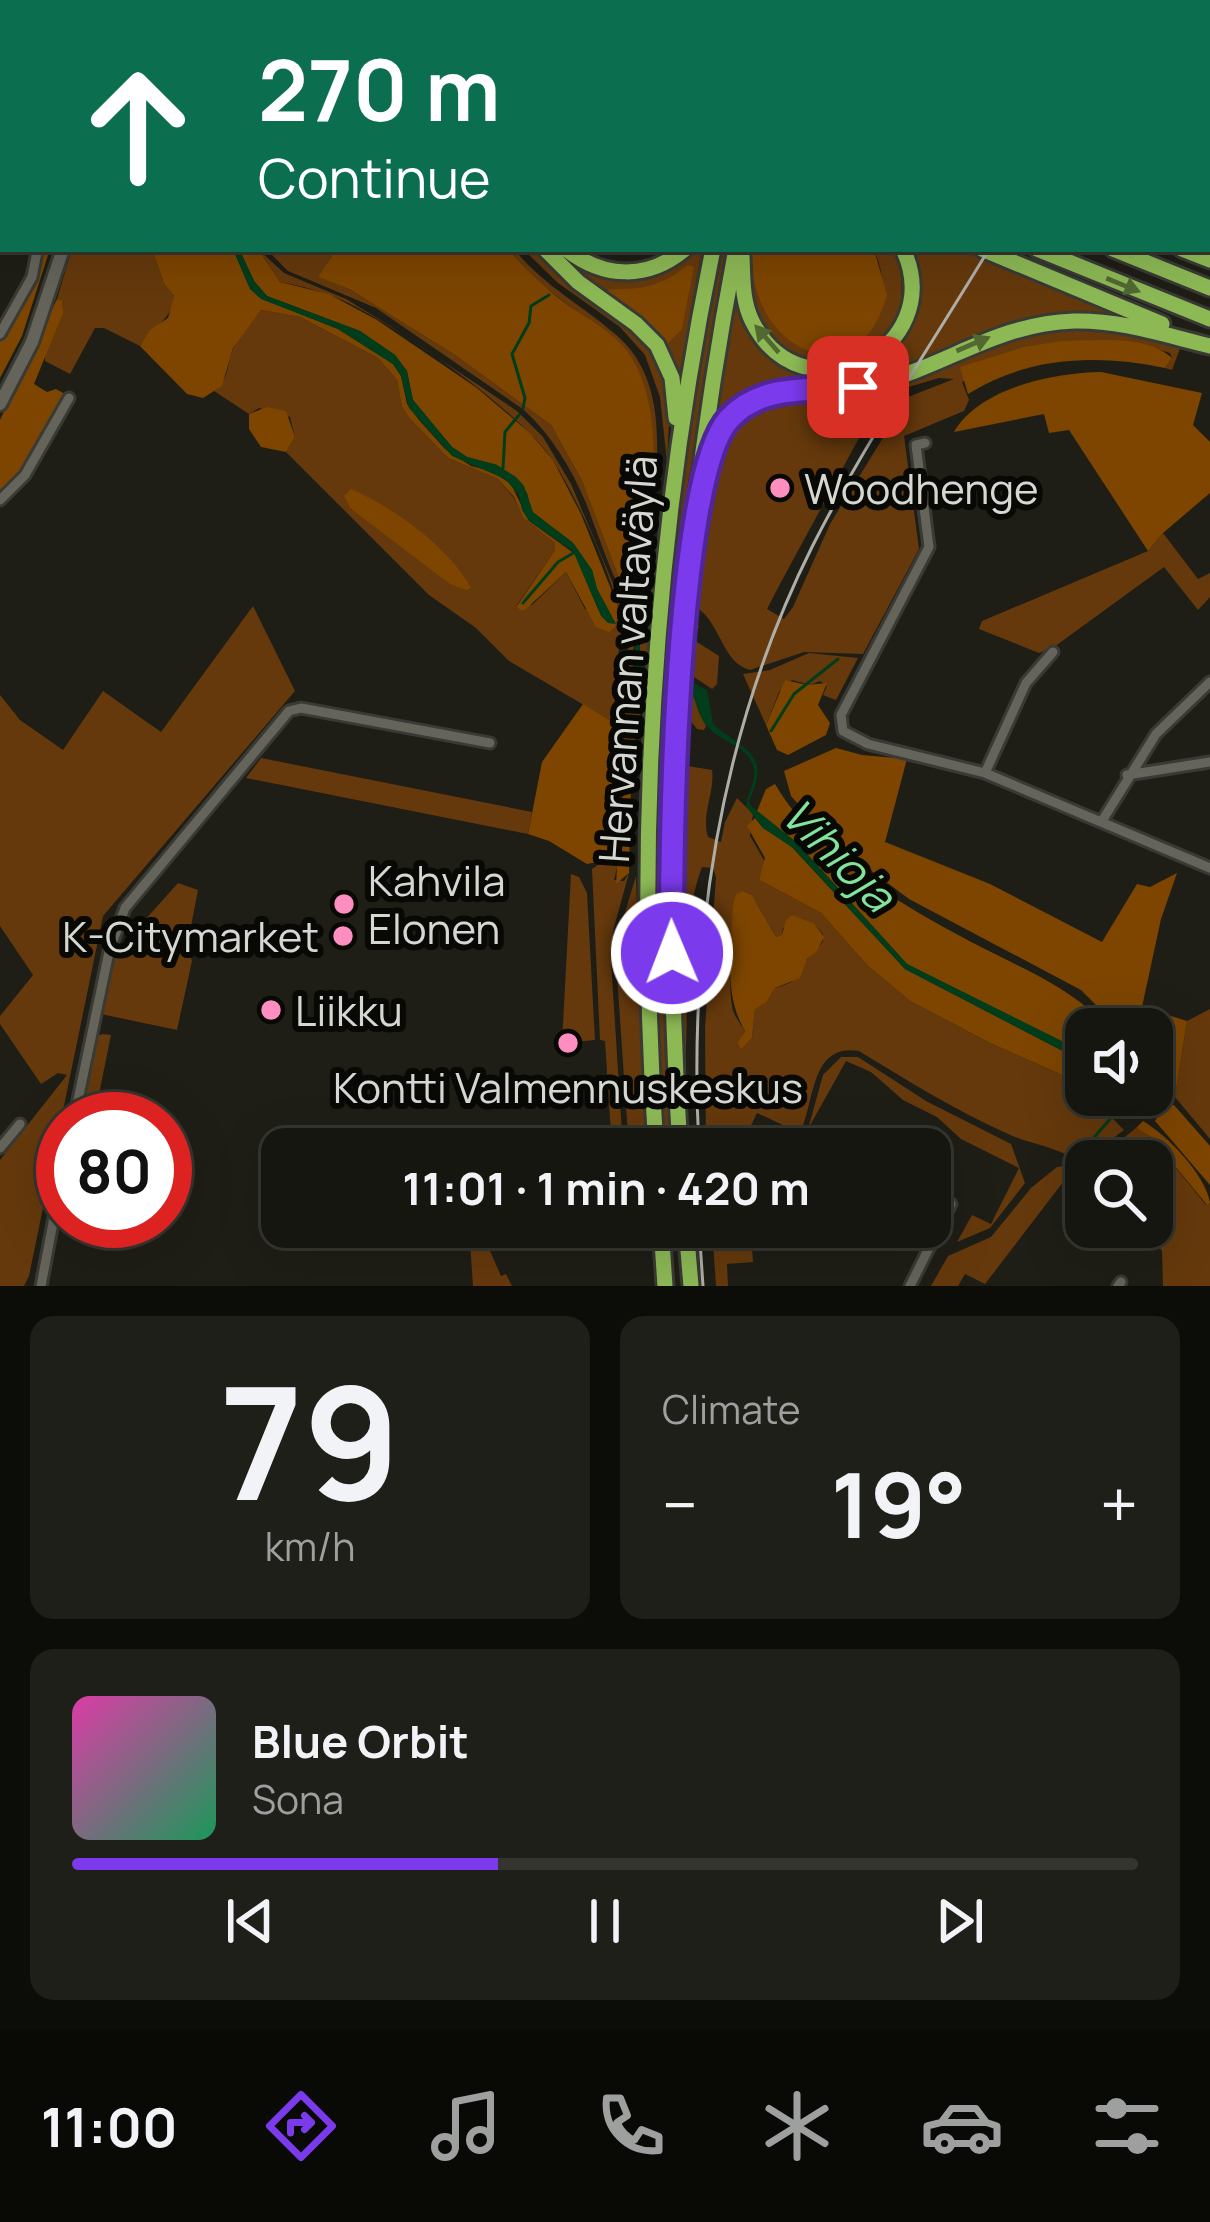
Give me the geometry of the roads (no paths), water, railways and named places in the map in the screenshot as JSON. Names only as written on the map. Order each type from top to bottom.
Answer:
[{"type":"highway","points":[[548,252],[578,282],[648,334],[662,352],[672,378],[677,446]]},
{"type":"highway","points":[[571,252],[598,268],[623,273],[658,267],[680,252]]},
{"type":"highway","name":"Hervannan valtaväylä","points":[[655,1128],[648,981],[650,763],[677,446],[712,252]]},
{"type":"highway","name":"Hervannan valtaväylä","points":[[679,1128],[671,913],[674,766],[701,446],[738,252]]},
{"type":"highway","points":[[739,252],[746,303],[760,334],[786,359],[820,370],[856,366],[895,339],[913,289],[904,252]]},
{"type":"highway","points":[[989,252],[1210,344]]},
{"type":"highway","points":[[1044,252],[1210,319]]},
{"type":"highway","points":[[1120,252],[1210,288]]},
{"type":"highway","points":[[694,520],[715,437],[738,410],[770,394],[874,384],[991,336],[1057,322],[1141,327],[1210,344]]},
{"type":"highway","points":[[662,1248],[665,1286]]},
{"type":"highway","points":[[688,1248],[691,1286]]},
{"type":"main road","points":[[0,404],[32,342],[62,252]]},
{"type":"street","points":[[0,334],[32,277],[37,252]]},
{"type":"street","points":[[0,500],[25,475],[69,398]]},
{"type":"street","points":[[926,443],[916,445],[929,547],[841,715],[843,730],[868,744],[985,773],[1210,868]]},
{"type":"street","points":[[985,773],[1026,683],[1053,652]]},
{"type":"street","points":[[1102,820],[1156,734],[1210,682]]},
{"type":"street","points":[[80,1092],[109,952],[124,908],[289,711],[301,708],[490,743]]},
{"type":"street","points":[[1127,775],[1210,762]]},
{"type":"street","points":[[0,1148],[20,1124]]},
{"type":"street","points":[[40,1286],[48,1248]]},
{"type":"street","points":[[910,1286],[929,1248]]},
{"type":"waterway","points":[[523,408],[525,398],[512,354],[529,323],[531,306],[549,295]]},
{"type":"waterway","points":[[503,468],[505,432],[519,415]]},
{"type":"waterway","points":[[523,603],[558,562],[575,552]]},
{"type":"waterway","points":[[771,731],[794,694],[838,659]]},
{"type":"waterway","points":[[1092,1140],[1113,1116]]},
{"type":"tram line","points":[[698,1128],[699,994],[705,917],[732,765],[754,690],[780,618],[832,509],[987,252]]},
{"type":"tram line","points":[[700,1248],[703,1286]]},
{"type":"place","name":"Woodhenge","points":[[780,488]]},
{"type":"place","name":"Kahvila Elonen","points":[[344,904]]},
{"type":"place","name":"K-Citymarket","points":[[343,936]]},
{"type":"place","name":"Liikku","points":[[271,1010]]},
{"type":"place","name":"Kontti Valmennuskeskus","points":[[568,1043]]},
{"type":"water label","name":"Vihioja","points":[[839,854]]}]
